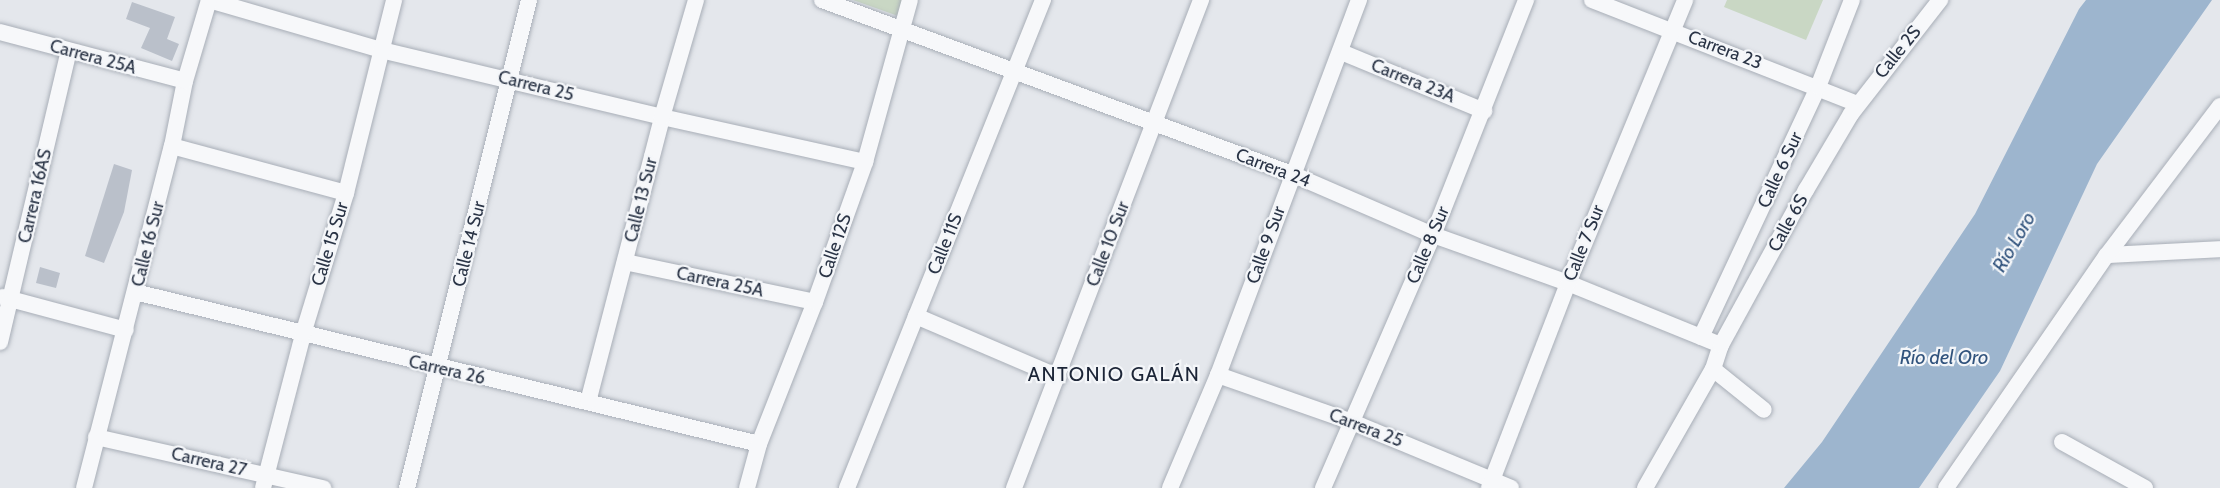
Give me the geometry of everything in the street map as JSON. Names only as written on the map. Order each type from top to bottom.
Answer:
[{"type":"street","name":"Carrera 25","points":[[209,0],[381,50],[662,117],[865,162]]},
{"type":"street","name":"Calle 16 Sur","points":[[84,488],[172,146],[185,81],[209,0]]},
{"type":"street","name":"Calle 15 Sur","points":[[264,481],[303,334],[346,193],[394,0]]},
{"type":"street","name":"Calle 14 Sur","points":[[407,488],[511,80],[529,0]]},
{"type":"street","name":"Calle 13 Sur","points":[[588,402],[662,117],[696,0]]},
{"type":"street","name":"Carrera 24","points":[[822,0],[1292,174],[1432,235],[1568,283],[1721,345]]},
{"type":"street","name":"Calle 12S","points":[[747,488],[759,444],[815,303],[865,162],[910,0]]},
{"type":"street","name":"Calle 11S","points":[[847,488],[1043,0]]},
{"type":"street","name":"Calle 10 Sur","points":[[1014,488],[1201,0]]},
{"type":"street","name":"Calle 9 Sur","points":[[1170,488],[1218,375],[1359,0]]},
{"type":"street","name":"Calle 8 Sur","points":[[1323,488],[1484,111],[1527,0]]},
{"type":"street","name":"Carrera 23","points":[[1593,0],[1857,104]]},
{"type":"street","name":"Calle 7 Sur","points":[[1491,484],[1568,283],[1685,0]]},
{"type":"street","name":"Calle 6 Sur","points":[[1701,337],[1818,87],[1852,0]]},
{"type":"street","name":"Calle 2S","points":[[1857,104],[1940,0]]},
{"type":"street","name":"Carrera 25A","points":[[0,32],[185,81]]},
{"type":"street","name":"Carrera 16AS","points":[[0,342],[5,298],[69,51]]},
{"type":"street","name":"Carrera 23A","points":[[1341,52],[1484,111]]},
{"type":"street","name":"Calle 6S","points":[[1721,345],[1806,190],[1857,104]]},
{"type":"street","points":[[1946,488],[2108,255],[2220,106]]},
{"type":"street","points":[[172,146],[346,193]]},
{"type":"street","points":[[2108,255],[2220,249]]},
{"type":"street","name":"Carrera 25A","points":[[625,262],[815,303]]},
{"type":"street","name":"Carrera 26","points":[[135,292],[438,368],[759,444]]},
{"type":"street","points":[[5,298],[126,330]]},
{"type":"street","points":[[916,316],[1058,377]]},
{"type":"street","points":[[1645,488],[1713,369],[1721,345]]},
{"type":"street","points":[[1713,369],[1764,410]]},
{"type":"street","name":"Carrera 25","points":[[1218,375],[1352,422],[1491,484],[1511,488]]},
{"type":"street","name":"Carrera 27","points":[[96,437],[264,481],[323,488]]},
{"type":"street","points":[[2062,442],[2145,488]]},
{"type":"green space","points":[[853,0],[902,0],[898,16]]},
{"type":"green space","points":[[1727,0],[1823,0],[1806,40],[1724,7]]},
{"type":"water","name":"Río del Oro","points":[[2086,0],[2212,0],[2097,164],[2000,371],[1919,488],[1784,488],[1822,442],[1975,214],[2079,9]]},
{"type":"building","points":[[132,2],[175,17],[167,39],[179,44],[172,61],[141,48],[150,28],[126,19]]},
{"type":"building","points":[[114,164],[132,170],[124,212],[104,263],[85,256]]},
{"type":"building","points":[[40,267],[60,273],[56,288],[36,283]]},
{"type":"district","name":"ANTONIO GALÁN","points":[[1114,374]]},
{"type":"water label","name":"Río Loro","points":[[2014,242]]}]
